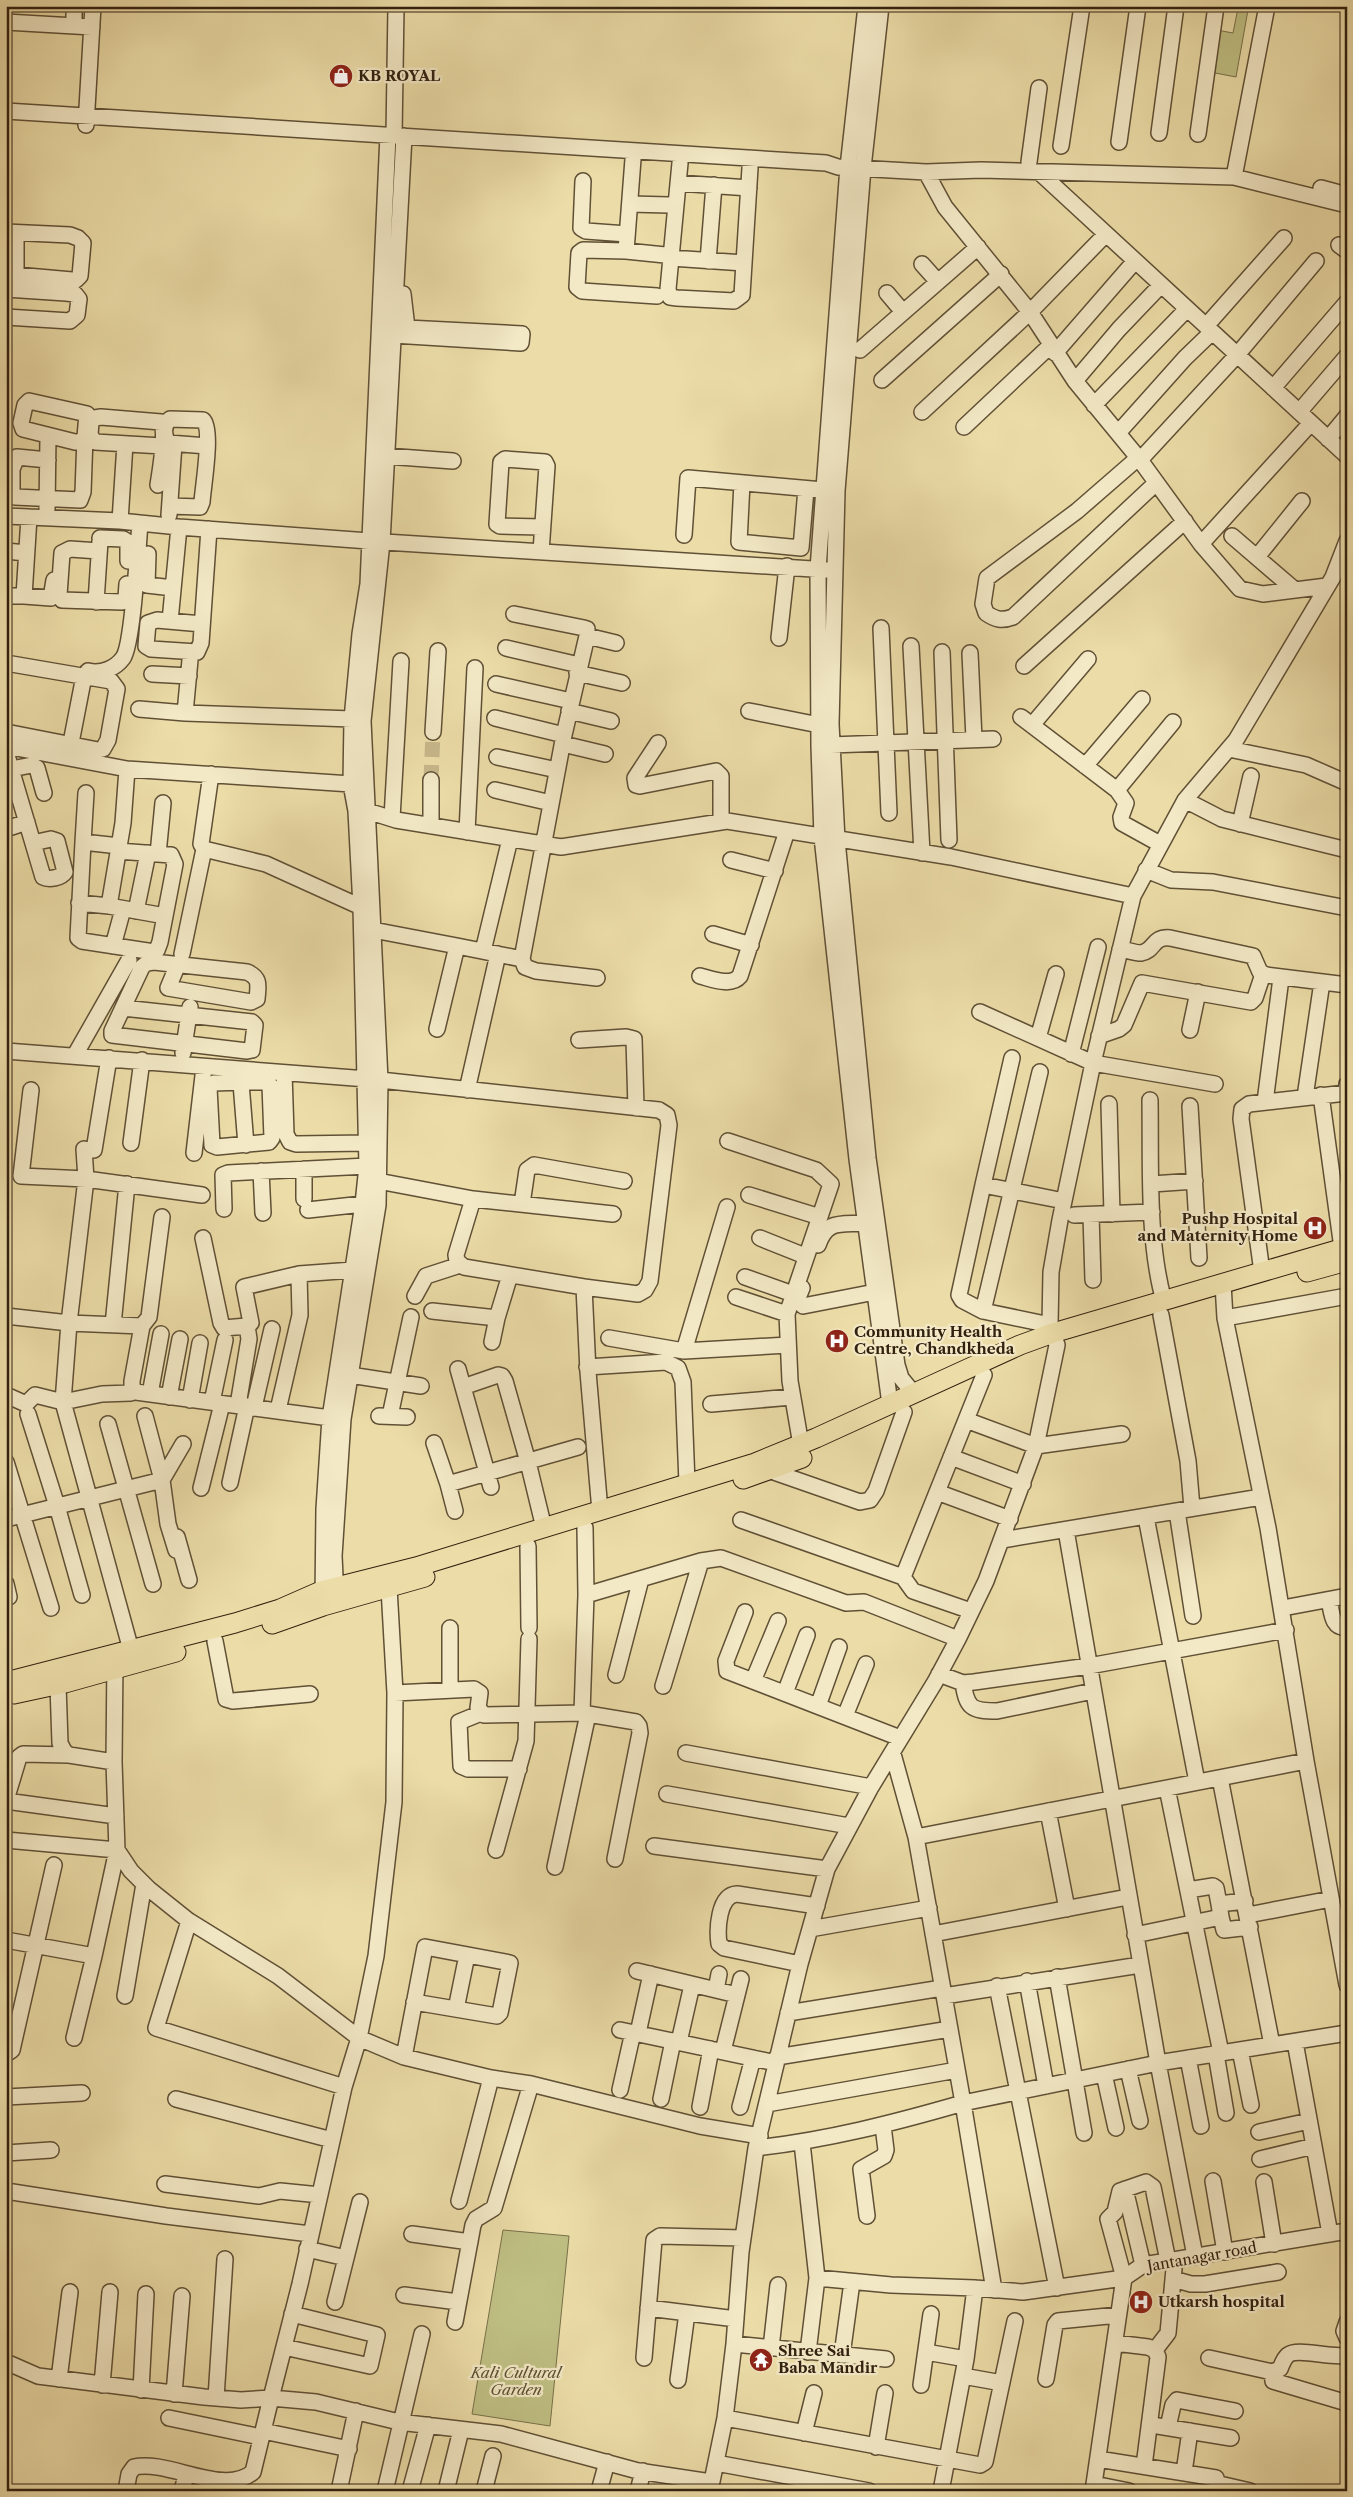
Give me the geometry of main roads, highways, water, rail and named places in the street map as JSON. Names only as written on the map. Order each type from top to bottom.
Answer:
[{"type":"main road","points":[[1222,1290],[1262,1272],[1345,1252]]},
{"type":"main road","points":[[6,1696],[58,1685],[121,1658],[280,1609],[329,1597],[389,1588],[771,1471],[897,1408],[914,1394],[1020,1346],[1053,1335],[1163,1308],[1345,1252]]},
{"type":"main road","points":[[6,1682],[214,1641],[329,1597],[416,1567],[755,1463],[984,1375],[1053,1335]]},
{"type":"tunnel","points":[[431,780],[433,732]]},
{"type":"place","name":"KB ROYAL","points":[[341,76]]},
{"type":"place","name":"Pushp Hospital and Maternity Home","points":[[1315,1228]]},
{"type":"place","name":"Community Health Centre, Chandkheda","points":[[837,1341]]},
{"type":"place","name":"Utkarsh hospital","points":[[1141,2302]]},
{"type":"place","name":"Shree Sai Baba Mandir","points":[[761,2360]]},
{"type":"park label","name":"Kali Cultural Garden","points":[[516,2382]]}]
